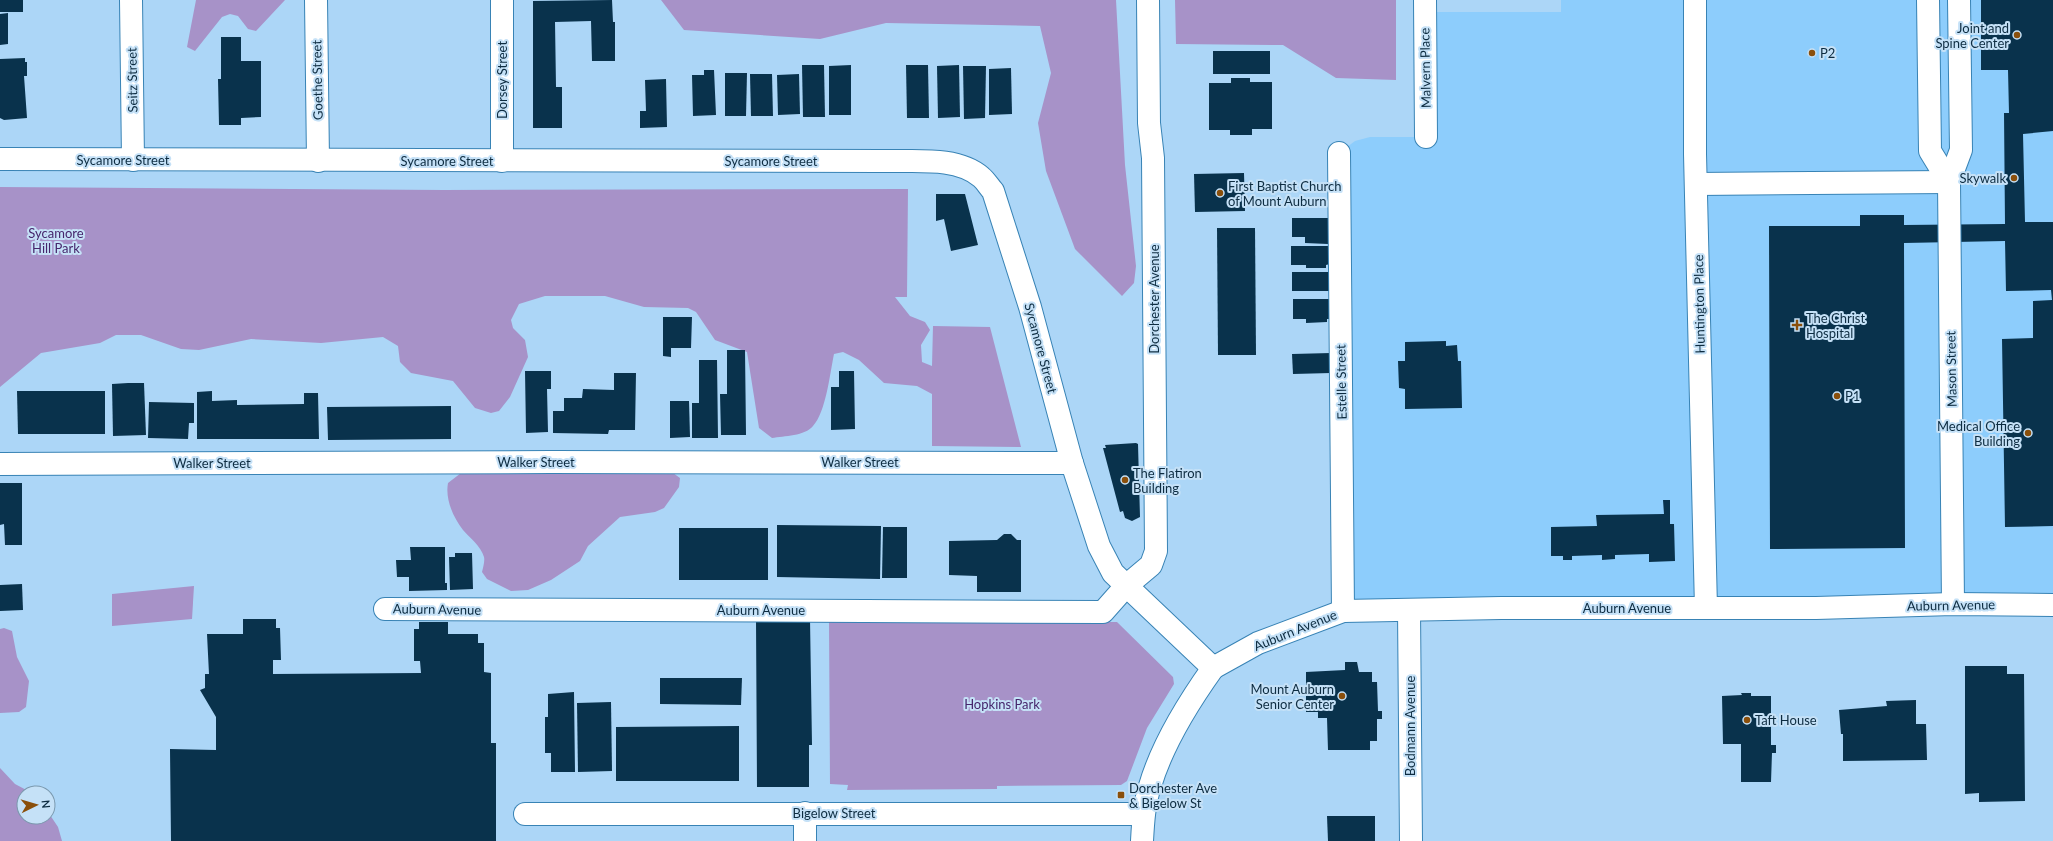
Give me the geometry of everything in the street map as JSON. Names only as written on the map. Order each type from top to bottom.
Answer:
[{"type":"street","name":"Seitz Street","points":[[131,0],[133,160]]},
{"type":"street","name":"Goethe Street","points":[[316,0],[318,161]]},
{"type":"street","name":"Dorsey Street","points":[[502,0],[502,161]]},
{"type":"street","name":"Dorchester Avenue","points":[[1126,586],[1151,564],[1156,551],[1153,158],[1149,124],[1148,0]]},
{"type":"street","name":"Malvern Place","points":[[1425,0],[1426,137]]},
{"type":"street","name":"Huntington Place","points":[[1695,0],[1696,184],[1706,608]]},
{"type":"street","points":[[1928,0],[1930,151],[1949,182]]},
{"type":"street","name":"Mason Street","points":[[1953,604],[1949,182],[1961,150],[1959,0]]},
{"type":"street","name":"Estelle Street","points":[[1339,153],[1343,611]]},
{"type":"street","name":"Sycamore Street","points":[[0,159],[318,161],[884,161],[948,163],[969,170],[981,177],[993,191],[1030,307],[1072,463],[1099,546],[1113,573],[1213,668]]},
{"type":"street","points":[[1696,184],[1949,182]]},
{"type":"street","name":"Walker Street","points":[[0,464],[543,462],[1072,463]]},
{"type":"street","name":"Auburn Avenue","points":[[385,609],[1103,612],[1126,586]]},
{"type":"street","name":"Auburn Avenue","points":[[1213,668],[1258,643],[1343,611],[1501,608],[1816,608],[1953,604],[2053,605]]},
{"type":"street","name":"Bodmann Avenue","points":[[1409,610],[1411,841]]},
{"type":"street","points":[[1142,841],[1143,814],[1150,786],[1178,723],[1213,668]]},
{"type":"street","points":[[805,813],[805,841]]},
{"type":"street","name":"Bigelow Street","points":[[525,814],[1143,814]]},
{"type":"shaded area","name":"The Christ Hospital","points":[[1561,0],[2053,0],[2053,605],[1343,611],[1339,153],[1355,141],[1370,137],[1426,137],[1425,12],[1561,12]]},
{"type":"green space","points":[[196,0],[285,0],[256,31],[248,29],[238,16],[230,14],[222,17],[195,51],[187,47]]},
{"type":"green space","points":[[661,0],[1116,0],[1125,165],[1136,266],[1134,283],[1122,296],[1075,249],[1046,171],[1038,123],[1051,73],[1040,26],[886,23],[820,39],[684,30]]},
{"type":"green space","points":[[1175,0],[1396,0],[1396,80],[1336,78],[1283,45],[1176,44]]},
{"type":"green space","name":"Sycamore Hill Park","points":[[0,187],[444,190],[908,189],[907,297],[895,297],[910,316],[925,322],[930,330],[921,345],[922,362],[932,366],[933,326],[990,327],[1021,447],[932,446],[932,394],[917,386],[884,383],[859,360],[843,352],[834,354],[824,402],[821,412],[813,426],[800,434],[772,438],[759,428],[747,352],[715,340],[696,312],[688,308],[644,307],[605,296],[545,296],[519,304],[511,320],[513,328],[525,340],[528,357],[510,397],[499,411],[491,413],[475,408],[453,381],[411,373],[400,362],[398,346],[383,337],[321,343],[251,339],[199,350],[181,349],[141,335],[116,335],[100,343],[41,353],[0,387]]},
{"type":"green space","points":[[638,468],[673,473],[680,478],[679,487],[664,508],[655,512],[620,517],[588,546],[580,561],[551,580],[528,590],[511,591],[487,579],[482,572],[484,557],[478,545],[463,530],[456,519],[451,508],[447,489],[448,483],[461,473]]},
{"type":"green space","points":[[194,586],[192,619],[112,626],[112,594]]},
{"type":"green space","name":"Hopkins Park","points":[[829,621],[1117,622],[1173,677],[1174,684],[1147,728],[1127,781],[1121,785],[997,786],[997,789],[847,790],[848,785],[830,784]]},
{"type":"green space","points":[[4,628],[12,631],[17,657],[29,681],[26,707],[19,712],[0,713],[0,629]]},
{"type":"green space","points":[[0,768],[17,785],[16,825],[56,824],[62,841],[0,841]]},
{"type":"building","points":[[0,0],[23,0],[23,12],[0,12]]},
{"type":"building","points":[[612,0],[613,22],[615,22],[615,61],[592,61],[591,21],[555,22],[556,87],[562,87],[562,128],[533,128],[533,1]]},
{"type":"building","name":"P1","points":[[1981,0],[2053,0],[2053,131],[2023,134],[2025,222],[2053,222],[2053,526],[2005,527],[2002,339],[2033,338],[2033,301],[2052,300],[2051,290],[2006,291],[2005,241],[1904,243],[1905,548],[1770,549],[1769,226],[1860,226],[1860,215],[1904,215],[1904,225],[2005,224],[2004,113],[2009,113],[2008,70],[1981,70]]},
{"type":"building","points":[[8,13],[8,44],[0,45],[0,14]]},
{"type":"building","points":[[221,37],[241,37],[241,61],[261,61],[261,117],[241,118],[241,125],[219,125],[218,79],[221,79]]},
{"type":"building","points":[[1213,51],[1270,51],[1270,74],[1213,74]]},
{"type":"building","points":[[25,58],[25,62],[27,62],[27,76],[24,76],[27,118],[4,120],[0,118],[0,59]]},
{"type":"building","points":[[802,65],[824,65],[825,117],[803,117]]},
{"type":"building","points":[[851,65],[851,115],[829,115],[829,66]]},
{"type":"building","points":[[906,65],[928,65],[929,118],[907,118]]},
{"type":"building","points":[[959,65],[960,117],[938,118],[937,66]]},
{"type":"building","points":[[963,66],[986,66],[985,118],[964,119]]},
{"type":"building","points":[[1011,68],[1012,114],[989,115],[989,69]]},
{"type":"building","points":[[704,70],[714,70],[716,115],[693,116],[692,75],[704,75]]},
{"type":"building","points":[[725,73],[747,73],[746,116],[725,116]]},
{"type":"building","points":[[750,74],[772,74],[773,116],[751,116]]},
{"type":"building","points":[[799,74],[800,114],[778,115],[777,75]]},
{"type":"building","points":[[1231,78],[1250,78],[1250,82],[1272,82],[1272,129],[1252,129],[1252,135],[1230,135],[1230,130],[1209,130],[1209,83],[1231,83]]},
{"type":"building","points":[[666,79],[667,127],[640,128],[640,111],[646,111],[645,80]]},
{"type":"building","name":"First Baptist Church of Mount Auburn","points":[[1244,173],[1245,211],[1195,212],[1194,174]]},
{"type":"building","points":[[936,194],[965,194],[978,245],[951,251],[944,219],[936,221]]},
{"type":"building","points":[[1292,218],[1329,218],[1328,244],[1305,243],[1305,237],[1292,237]]},
{"type":"building","points":[[1217,228],[1255,228],[1256,355],[1218,355]]},
{"type":"building","points":[[1291,246],[1330,246],[1330,264],[1326,265],[1326,268],[1306,268],[1306,265],[1291,265]]},
{"type":"building","points":[[1292,272],[1330,272],[1330,291],[1292,291]]},
{"type":"building","points":[[1293,299],[1330,299],[1330,319],[1327,319],[1327,322],[1306,323],[1306,319],[1293,319]]},
{"type":"building","points":[[663,317],[692,317],[691,348],[671,348],[671,357],[663,356]]},
{"type":"building","points":[[1446,341],[1446,346],[1457,345],[1458,361],[1461,361],[1462,408],[1405,409],[1405,389],[1399,388],[1398,361],[1405,361],[1405,342]]},
{"type":"building","points":[[727,350],[745,350],[746,435],[721,435],[720,394],[727,394]]},
{"type":"building","points":[[1331,353],[1331,373],[1293,374],[1292,354]]},
{"type":"building","points":[[699,360],[717,360],[718,438],[692,438],[692,403],[699,403]]},
{"type":"building","points":[[525,371],[551,371],[551,389],[547,389],[548,432],[526,433]]},
{"type":"building","points":[[839,371],[854,371],[855,429],[831,430],[831,387],[839,387]]},
{"type":"building","points":[[614,373],[636,373],[635,430],[609,430],[608,434],[553,433],[553,411],[564,411],[564,398],[582,398],[583,389],[614,390]]},
{"type":"building","points":[[144,383],[146,435],[113,436],[112,384]]},
{"type":"building","points":[[17,391],[105,391],[105,434],[18,434]]},
{"type":"building","points":[[212,391],[212,401],[237,400],[237,405],[304,404],[304,393],[318,393],[319,439],[197,439],[197,392]]},
{"type":"building","points":[[670,401],[689,401],[690,437],[670,438]]},
{"type":"building","points":[[149,402],[194,403],[194,423],[189,423],[188,439],[148,438]]},
{"type":"building","points":[[451,406],[451,439],[328,440],[327,407]]},
{"type":"building","name":"The Flatiron Building","points":[[1138,444],[1140,517],[1132,521],[1125,518],[1123,511],[1120,512],[1103,448],[1106,448],[1105,445]]},
{"type":"building","points":[[0,483],[22,483],[22,545],[5,545],[4,524],[0,525]]},
{"type":"building","points":[[1663,500],[1670,500],[1670,524],[1674,524],[1675,561],[1649,562],[1649,554],[1615,555],[1615,559],[1602,560],[1602,555],[1572,556],[1572,560],[1563,560],[1563,556],[1551,556],[1551,527],[1597,526],[1596,515],[1664,514]]},
{"type":"building","points":[[777,525],[881,526],[880,579],[777,577]]},
{"type":"building","points":[[883,527],[907,527],[907,578],[882,578]]},
{"type":"building","points":[[679,528],[768,528],[768,580],[679,580]]},
{"type":"building","points":[[1004,534],[1011,534],[1017,540],[1021,540],[1021,592],[977,592],[977,576],[949,575],[949,541],[997,540]]},
{"type":"building","points":[[410,547],[445,547],[445,583],[447,583],[447,590],[409,591],[409,577],[397,577],[396,560],[411,560]]},
{"type":"building","points":[[455,553],[472,553],[473,589],[450,590],[449,557],[455,557]]},
{"type":"building","points":[[22,584],[23,610],[0,611],[0,585]]},
{"type":"building","points":[[243,619],[276,619],[276,628],[280,628],[281,660],[273,660],[273,674],[421,673],[420,661],[414,661],[414,629],[419,629],[419,622],[448,622],[448,634],[478,634],[478,643],[484,643],[484,672],[491,673],[491,743],[496,743],[496,841],[171,841],[170,749],[216,750],[216,717],[200,690],[205,688],[205,674],[209,674],[207,634],[243,634]]},
{"type":"building","points":[[810,619],[812,745],[809,745],[809,787],[757,787],[756,620]]},
{"type":"building","name":"Mount Auburn Senior Center","points":[[1345,662],[1357,662],[1359,672],[1372,672],[1372,682],[1377,682],[1378,711],[1382,711],[1382,719],[1377,719],[1377,741],[1370,741],[1370,750],[1328,750],[1327,718],[1318,718],[1318,712],[1306,712],[1306,672],[1345,670]]},
{"type":"building","points":[[1965,666],[2007,666],[2007,674],[2024,674],[2025,801],[1979,802],[1979,793],[1965,794]]},
{"type":"building","points":[[660,678],[742,678],[741,705],[660,704]]},
{"type":"building","points":[[574,692],[575,772],[551,772],[551,753],[545,753],[545,717],[548,717],[548,694]]},
{"type":"building","name":"Taft House","points":[[1741,693],[1751,693],[1751,696],[1771,696],[1771,745],[1776,745],[1776,753],[1772,753],[1771,782],[1741,782],[1741,744],[1723,744],[1722,696],[1742,695]]},
{"type":"building","points":[[1916,700],[1916,724],[1926,724],[1927,760],[1843,761],[1843,734],[1841,734],[1839,710],[1887,706],[1886,701]]},
{"type":"building","points":[[611,702],[612,771],[578,772],[577,703]]},
{"type":"building","points":[[739,726],[739,781],[616,781],[616,727]]},
{"type":"building","points":[[1327,816],[1375,816],[1375,841],[1328,841]]},
{"type":"place","name":"Joint and Spine Center","points":[[2017,35]]},
{"type":"place","name":"P2","points":[[1812,53]]},
{"type":"place","name":"Skywalk","points":[[2014,178]]},
{"type":"place","name":"First Baptist Church of Mount Auburn","points":[[1220,193]]},
{"type":"place","name":"The Christ Hospital","points":[[1797,325]]},
{"type":"place","name":"P1","points":[[1837,396]]},
{"type":"place","name":"Medical Office Building","points":[[2028,433]]},
{"type":"place","name":"The Flatiron Building","points":[[1125,480]]},
{"type":"place","name":"Mount Auburn Senior Center","points":[[1342,696]]},
{"type":"place","name":"Taft House","points":[[1747,720]]},
{"type":"place","name":"Dorchester Ave & Bigelow St","points":[[1121,795]]}]
